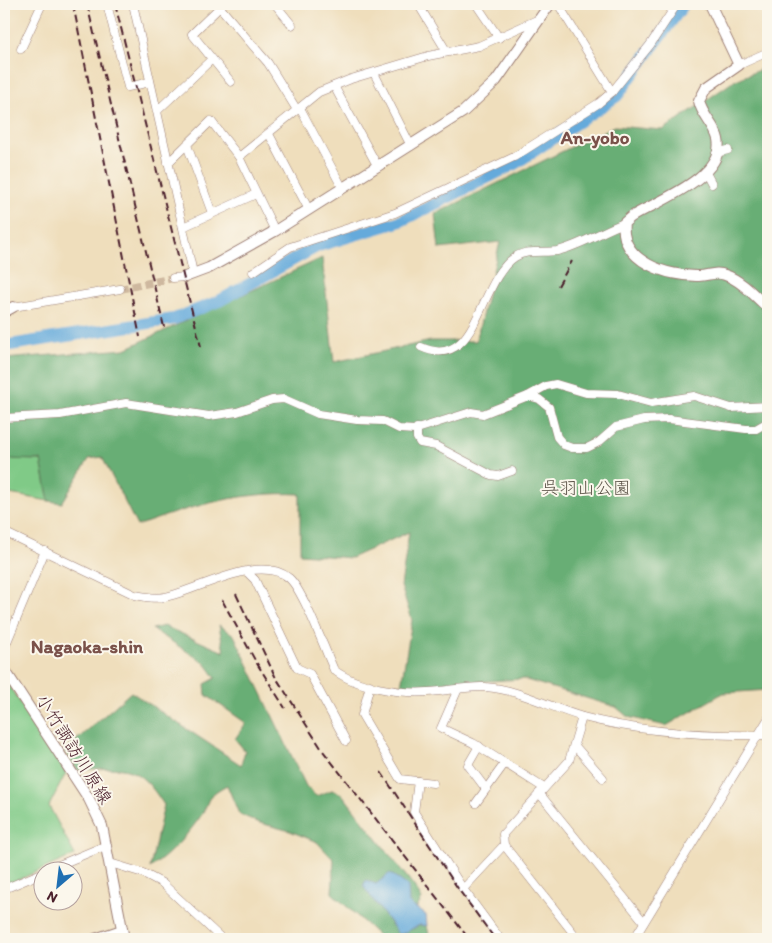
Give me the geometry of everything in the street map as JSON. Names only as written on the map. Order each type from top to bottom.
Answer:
[{"type":"street","points":[[21,49],[42,4]]},
{"type":"street","points":[[107,4],[128,87],[150,82]]},
{"type":"street","points":[[133,4],[183,227],[189,275]]},
{"type":"street","points":[[230,82],[192,34],[220,4],[268,63],[298,109],[343,189]]},
{"type":"street","points":[[275,4],[292,25]]},
{"type":"street","points":[[418,4],[447,52]]},
{"type":"street","points":[[476,4],[498,38]]},
{"type":"street","points":[[173,278],[189,275],[217,264],[310,210],[448,124],[483,95],[496,81],[550,4]]},
{"type":"street","points":[[558,4],[612,92]]},
{"type":"street","points":[[253,272],[290,247],[395,214],[514,157],[612,92],[633,67],[677,4]]},
{"type":"street","points":[[710,4],[739,65]]},
{"type":"street","points":[[239,157],[319,92],[374,73],[447,52],[479,46],[528,22],[539,19]]},
{"type":"street","points":[[421,347],[439,352],[450,352],[458,347],[466,337],[498,274],[516,256],[526,252],[556,251],[572,246],[624,223],[643,210],[684,190],[705,171],[716,153],[718,138],[701,112],[699,101],[706,88],[739,65],[768,52]]},
{"type":"street","points":[[157,111],[212,59]]},
{"type":"street","points":[[374,73],[411,146]]},
{"type":"street","points":[[334,86],[378,167]]},
{"type":"street","points":[[168,163],[211,122],[239,157],[275,231]]},
{"type":"street","points":[[269,134],[310,210]]},
{"type":"street","points":[[187,145],[212,214]]},
{"type":"street","points":[[716,153],[728,150]]},
{"type":"street","points":[[705,171],[712,184]]},
{"type":"street","points":[[183,227],[256,194]]},
{"type":"street","points":[[624,223],[623,233],[627,244],[632,253],[641,259],[665,272],[700,276],[713,273],[725,274],[768,308]]},
{"type":"street","points":[[4,312],[13,306],[120,289]]},
{"type":"street","points":[[4,418],[60,415],[126,403],[209,416],[237,412],[272,400],[284,399],[318,414],[357,420],[383,421],[406,430],[471,412],[483,414],[528,396],[546,386],[556,384],[586,393],[618,394],[651,403],[694,396],[731,408],[768,406]]},
{"type":"street","points":[[528,396],[539,399],[550,407],[557,437],[564,445],[572,448],[587,448],[599,442],[616,427],[644,420],[669,419],[746,429],[756,429],[768,422]]},
{"type":"street","points":[[417,428],[417,438],[420,443],[436,446],[491,475],[498,476],[512,471]]},
{"type":"street","points":[[4,532],[134,595],[152,599],[166,597],[235,574],[272,571],[288,578],[297,590],[334,670],[345,679],[401,692],[484,687],[501,690],[582,717],[620,726],[734,736],[768,734]]},
{"type":"street","points":[[4,648],[45,551]]},
{"type":"street","points":[[247,572],[255,580],[297,668],[310,674],[346,741]]},
{"type":"street","name":"小竹諏訪川原線","points":[[4,669],[89,799],[102,826],[123,937]]},
{"type":"street","points":[[370,685],[362,715],[400,779],[433,783]]},
{"type":"street","points":[[458,689],[441,728],[479,746],[541,790],[644,922]]},
{"type":"street","points":[[578,939],[504,845],[503,834],[569,761],[582,717]]},
{"type":"street","points":[[634,939],[768,719]]},
{"type":"street","points":[[574,745],[603,778]]},
{"type":"street","points":[[479,746],[468,765],[486,789]]},
{"type":"street","points":[[476,803],[505,763]]},
{"type":"street","points":[[418,781],[414,812],[463,889],[500,939]]},
{"type":"street","points":[[71,860],[107,845]]},
{"type":"street","points":[[463,889],[504,845]]},
{"type":"street","points":[[110,863],[144,873],[162,883],[221,939]]},
{"type":"street","points":[[4,889],[32,876]]},
{"type":"street","points":[[95,939],[123,937]]},
{"type":"green space","name":"呉羽山公園","points":[[768,66],[768,690],[723,693],[666,726],[628,717],[616,707],[523,679],[401,686],[412,620],[401,586],[409,532],[351,558],[300,554],[300,494],[258,495],[217,501],[137,526],[102,457],[89,459],[62,503],[49,501],[41,460],[4,459],[4,359],[125,349],[322,258],[334,362],[431,341],[476,341],[500,242],[439,249],[435,214],[614,126],[663,130],[734,81]]},
{"type":"green space","points":[[4,459],[41,460],[49,501],[4,493]]},
{"type":"green space","points":[[219,625],[234,635],[306,786],[316,796],[332,790],[342,794],[414,886],[422,899],[416,909],[409,903],[381,909],[392,926],[405,932],[420,925],[427,926],[429,934],[422,939],[382,939],[332,893],[334,860],[317,842],[239,814],[227,785],[219,789],[208,800],[202,814],[182,840],[150,868],[164,805],[154,791],[137,774],[128,770],[106,768],[77,770],[64,751],[131,692],[241,765],[245,751],[235,739],[246,723],[206,695],[205,684],[216,678],[205,663],[152,629],[164,626],[224,652]]},
{"type":"green space","points":[[4,678],[66,773],[49,806],[75,855],[64,860],[32,860],[32,874],[4,886]]},
{"type":"water","points":[[390,873],[408,886],[409,903],[426,915],[427,926],[420,925],[399,935],[363,886],[366,880],[376,884]]},
{"type":"waterway","points":[[4,346],[174,319],[219,301],[318,246],[401,221],[513,165],[617,96],[684,4]]},
{"type":"tunnel","points":[[120,289],[173,278]]},
{"type":"railway","points":[[73,4],[140,337]]},
{"type":"railway","points":[[87,4],[164,327]]},
{"type":"railway","points":[[115,4],[201,347]]},
{"type":"railway","points":[[558,286],[572,261]]},
{"type":"railway","points":[[236,594],[275,676],[323,751],[469,939]]},
{"type":"railway","points":[[222,600],[256,662],[285,708]]},
{"type":"railway","points":[[381,772],[459,890],[495,939]]},
{"type":"district","name":"An-yobo","points":[[595,137]]},
{"type":"district","name":"Nagaoka-shin","points":[[87,646]]}]
